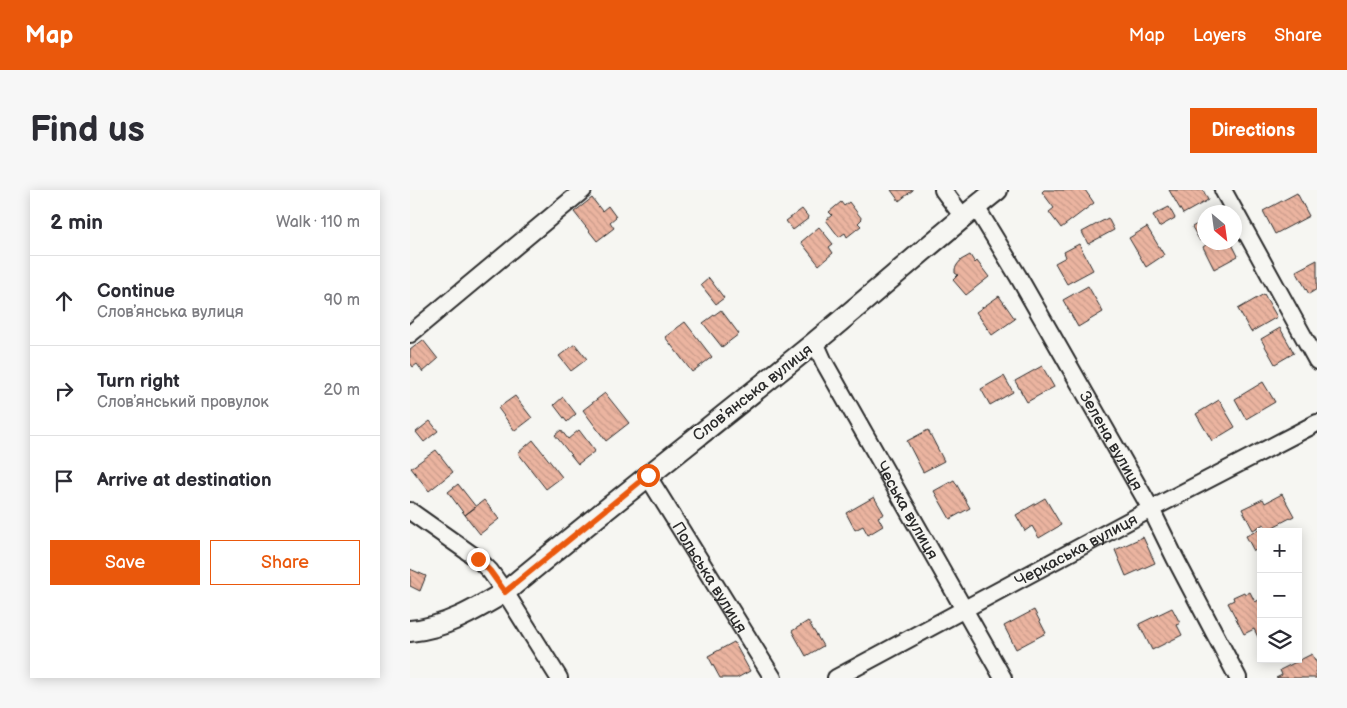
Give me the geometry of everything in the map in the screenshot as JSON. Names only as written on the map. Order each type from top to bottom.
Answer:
[{"type":"street","points":[[410,334],[583,190]]},
{"type":"street","name":"Зелена вулиця","points":[[943,190],[970,212],[1018,276],[1151,509],[1238,678]]},
{"type":"street","name":"Словʼянська вулиця","points":[[410,631],[424,630],[448,623],[505,592],[815,342],[998,190]]},
{"type":"street","points":[[1223,190],[1317,360]]},
{"type":"street","name":"Чеська вулиця","points":[[815,342],[824,362],[1003,678]]},
{"type":"street","name":"Черкаська вулиця","points":[[836,678],[1151,509],[1317,423]]},
{"type":"street","name":"Польська вулиця","points":[[648,475],[773,678]]},
{"type":"street","points":[[410,511],[478,559],[490,571],[559,678]]},
{"type":"building","points":[[891,190],[913,190],[899,201]]},
{"type":"building","points":[[1044,190],[1085,190],[1094,203],[1061,228],[1049,212],[1054,208],[1042,192]]},
{"type":"building","points":[[1169,190],[1203,190],[1208,200],[1183,214]]},
{"type":"building","points":[[1297,193],[1309,216],[1275,234],[1263,211]]},
{"type":"building","points":[[592,198],[602,211],[608,206],[616,217],[610,222],[614,228],[597,241],[574,212]]},
{"type":"building","points":[[841,202],[844,206],[849,202],[862,219],[858,223],[861,226],[847,237],[845,233],[839,237],[826,220],[832,215],[829,212]]},
{"type":"building","points":[[1169,207],[1175,218],[1159,227],[1153,215]]},
{"type":"building","points":[[802,209],[809,218],[793,230],[786,221]]},
{"type":"building","points":[[1108,218],[1114,230],[1088,244],[1082,232]]},
{"type":"building","points":[[1197,224],[1197,236],[1192,227]]},
{"type":"building","points":[[819,227],[833,244],[829,247],[833,253],[819,265],[801,242]]},
{"type":"building","points":[[1147,227],[1164,255],[1146,267],[1129,238]]},
{"type":"building","points":[[1079,244],[1093,270],[1067,284],[1055,263],[1066,257],[1064,252]]},
{"type":"building","points":[[1204,250],[1235,250],[1238,256],[1214,269]]},
{"type":"building","points":[[970,255],[989,277],[966,295],[953,280],[958,275],[955,273],[957,265],[961,260]]},
{"type":"building","points":[[1317,260],[1317,289],[1309,294],[1296,271]]},
{"type":"building","points":[[709,278],[724,298],[716,304],[701,285]]},
{"type":"building","points":[[1088,286],[1103,312],[1078,327],[1063,300]]},
{"type":"building","points":[[1264,294],[1277,317],[1251,332],[1238,309]]},
{"type":"building","points":[[999,296],[1015,319],[992,335],[976,312]]},
{"type":"building","points":[[721,310],[739,334],[722,347],[703,323]]},
{"type":"building","points":[[685,322],[712,357],[692,372],[665,337]]},
{"type":"building","points":[[1280,328],[1294,353],[1275,364],[1261,339]]},
{"type":"building","points":[[423,340],[438,359],[423,372],[417,364],[413,367],[410,363],[410,350]]},
{"type":"building","points":[[575,344],[587,359],[571,371],[559,356]]},
{"type":"building","points":[[1042,366],[1054,387],[1027,402],[1015,381]]},
{"type":"building","points":[[1004,376],[1013,392],[990,405],[981,389]]},
{"type":"building","points":[[1263,382],[1275,402],[1246,419],[1235,399]]},
{"type":"building","points":[[605,393],[629,423],[606,441],[583,410]]},
{"type":"building","points":[[515,396],[532,418],[515,431],[498,408]]},
{"type":"building","points":[[563,397],[576,414],[567,422],[554,405]]},
{"type":"building","points":[[1219,400],[1235,427],[1212,441],[1196,414]]},
{"type":"building","points":[[430,421],[438,431],[424,442],[416,432]]},
{"type":"building","points":[[561,430],[568,439],[579,430],[595,451],[578,464],[555,435]]},
{"type":"building","points":[[928,430],[944,461],[923,472],[907,441]]},
{"type":"building","points":[[533,440],[562,477],[546,489],[518,453]]},
{"type":"building","points":[[436,450],[453,472],[429,491],[411,468]]},
{"type":"building","points":[[954,480],[970,508],[950,519],[934,491]]},
{"type":"building","points":[[458,484],[476,507],[465,515],[448,492]]},
{"type":"building","points":[[1282,494],[1294,516],[1271,528],[1266,528],[1264,524],[1253,530],[1242,509],[1263,499],[1265,503]]},
{"type":"building","points":[[874,497],[884,514],[878,517],[883,526],[868,535],[863,526],[855,530],[846,513]]},
{"type":"building","points":[[1045,498],[1061,525],[1039,538],[1032,526],[1025,531],[1016,515]]},
{"type":"building","points":[[484,500],[499,519],[480,534],[465,515]]},
{"type":"building","points":[[1257,531],[1257,550],[1254,551],[1246,536]]},
{"type":"building","points":[[1143,537],[1155,563],[1126,576],[1115,550]]},
{"type":"building","points":[[410,569],[426,576],[420,591],[410,586]]},
{"type":"building","points":[[1244,592],[1245,595],[1250,592],[1255,602],[1257,601],[1257,635],[1254,629],[1244,634],[1228,603],[1234,600],[1233,597]]},
{"type":"building","points":[[1172,608],[1180,623],[1177,625],[1182,635],[1152,650],[1139,624]]},
{"type":"building","points":[[1034,610],[1046,633],[1016,649],[1004,626]]},
{"type":"building","points":[[808,621],[823,646],[806,656],[792,631]]},
{"type":"building","points":[[734,642],[750,671],[737,678],[720,678],[708,656]]},
{"type":"building","points":[[1312,654],[1317,664],[1317,670],[1315,671],[1317,678],[1276,678],[1282,675],[1280,670],[1294,663],[1302,663],[1302,659]]},
{"type":"route","points":[[478,559],[490,571],[505,592],[648,475]]}]
